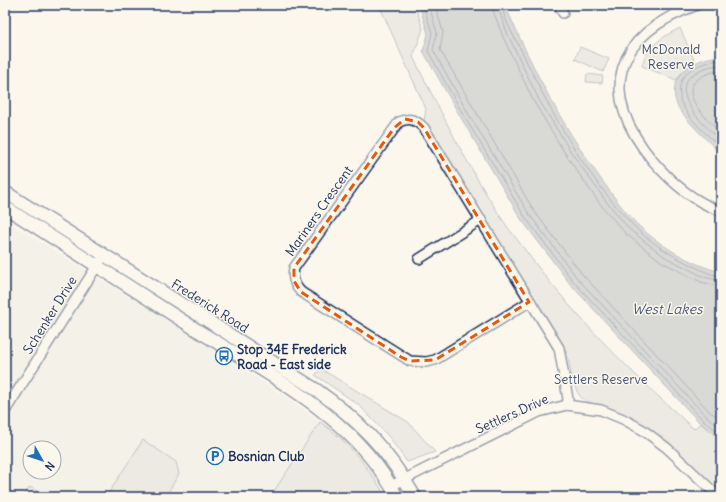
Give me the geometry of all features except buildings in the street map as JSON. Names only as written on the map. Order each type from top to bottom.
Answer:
[{"type":"main road","name":"Frederick Road","points":[[5,192],[315,389],[339,406],[372,436],[405,479],[415,497]]},
{"type":"main road","name":"Frederick Road","points":[[5,208],[97,265],[329,415],[351,435],[371,458],[397,497]]},
{"type":"street","points":[[697,5],[678,12],[655,24],[639,41],[626,59],[620,76],[619,92],[623,112],[630,128],[645,151],[662,171],[678,186],[696,199],[721,211]]},
{"type":"street","name":"Mariners Crescent","points":[[530,302],[435,360],[426,362],[410,361],[301,292],[294,281],[294,268],[399,122],[405,119],[418,122],[424,128],[559,348],[568,399],[567,405]]},
{"type":"street","points":[[419,258],[481,220]]},
{"type":"street","name":"Schenker Drive","points":[[5,410],[104,255]]},
{"type":"street","name":"Settlers Drive","points":[[391,486],[540,412],[567,405],[601,410],[624,419],[643,430],[667,448],[708,494],[719,497]]},
{"type":"highlighted area","points":[[405,119],[418,122],[424,128],[529,302],[435,360],[410,361],[401,357],[301,292],[294,281],[294,268],[394,128]]},
{"type":"shaded area","points":[[5,220],[181,329],[321,421],[354,452],[378,483],[386,497],[5,497]]},
{"type":"green space","name":"Settlers Reserve","points":[[379,5],[415,5],[423,29],[413,57],[455,139],[502,219],[549,282],[608,348],[694,429],[700,423],[716,435],[721,434],[721,494],[674,450],[650,430],[622,414],[583,399],[577,392],[567,353],[424,121],[426,109]]},
{"type":"green space","name":"McDonald Reserve","points":[[680,28],[695,62],[676,80],[642,66],[647,53],[656,42]]},
{"type":"green space","points":[[580,47],[609,59],[603,72],[575,59]]},
{"type":"green space","points":[[587,74],[603,76],[602,83],[586,82]]},
{"type":"green space","points":[[321,369],[408,422],[435,452],[407,462],[389,437],[359,405],[315,375]]},
{"type":"green space","points":[[320,422],[330,429],[358,456],[386,497],[270,497]]},
{"type":"green space","points":[[143,440],[176,462],[179,474],[165,497],[106,497]]},
{"type":"green space","points":[[30,487],[46,497],[23,497]]},
{"type":"water","name":"West Lakes","points":[[419,5],[505,5],[547,93],[571,135],[625,211],[653,238],[675,253],[710,269],[721,272],[721,434],[716,435],[700,423],[570,284],[521,219],[423,51],[428,34]]},
{"type":"water","points":[[721,56],[721,154],[685,117],[677,105],[674,94],[675,85],[679,76],[692,64],[711,57]]},
{"type":"place","name":"Stop 34E Frederick Road - East side","points":[[224,356]]},
{"type":"place","name":"Bosnian Club","points":[[215,456]]}]
